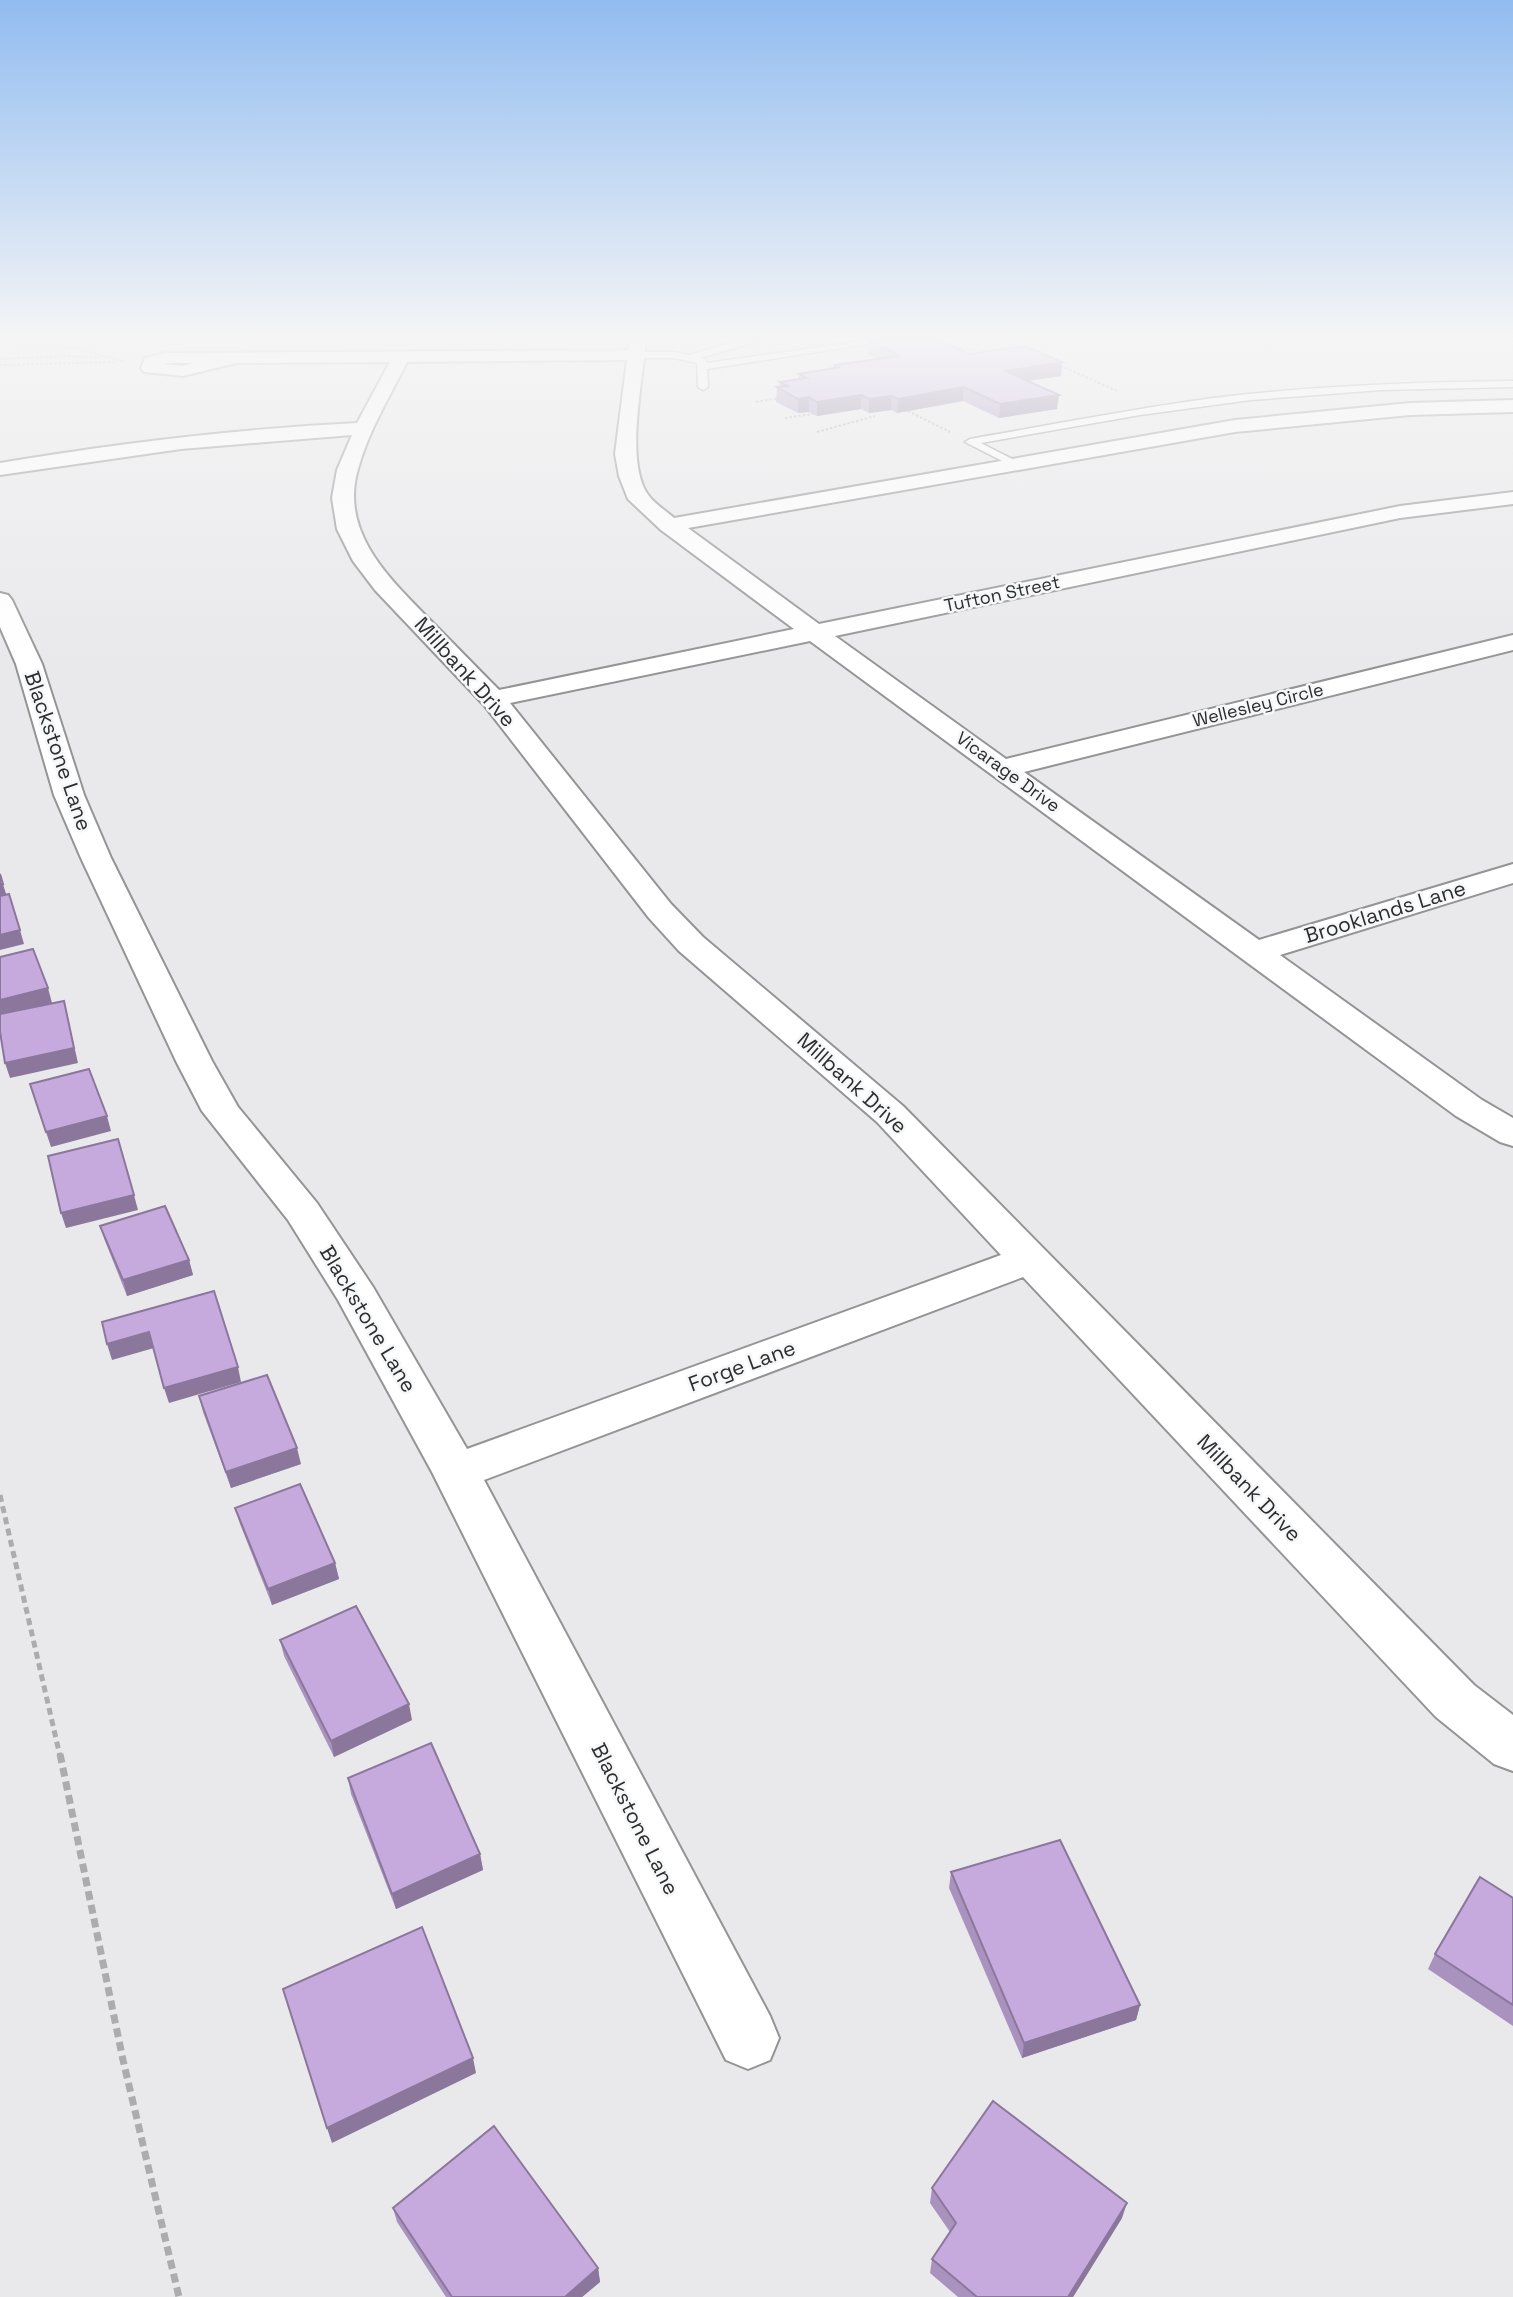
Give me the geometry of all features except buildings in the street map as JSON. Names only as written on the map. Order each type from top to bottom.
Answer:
[{"type":"street","points":[[0,468],[135,447]]},
{"type":"street","name":"Millbank Drive","points":[[356,447],[347,470],[343,498],[348,529],[364,561],[383,585],[493,699],[660,911],[691,944],[890,1114],[1455,1702],[1513,1747]]},
{"type":"street","name":"Vicarage Drive","points":[[626,447],[627,465],[639,499],[669,525],[1469,1108],[1513,1134]]},
{"type":"street","points":[[669,525],[1112,447]]},
{"type":"street","name":"Tufton Street","points":[[493,699],[1401,512],[1513,498]]},
{"type":"street","name":"Blackstone Lane","points":[[0,600],[30,664],[69,795],[85,833],[200,1071],[221,1111],[303,1213],[358,1297],[456,1472],[748,2038]]},
{"type":"street","name":"Wellesley Circle","points":[[1003,768],[1513,642]]},
{"type":"street","name":"Brooklands Lane","points":[[1256,952],[1513,873]]},
{"type":"street","name":"Forge Lane","points":[[456,1472],[1028,1260]]},
{"type":"lane","points":[[981,447],[1014,464]]},
{"type":"path","points":[[0,1495],[44,1679],[123,2060],[179,2297]]}]
